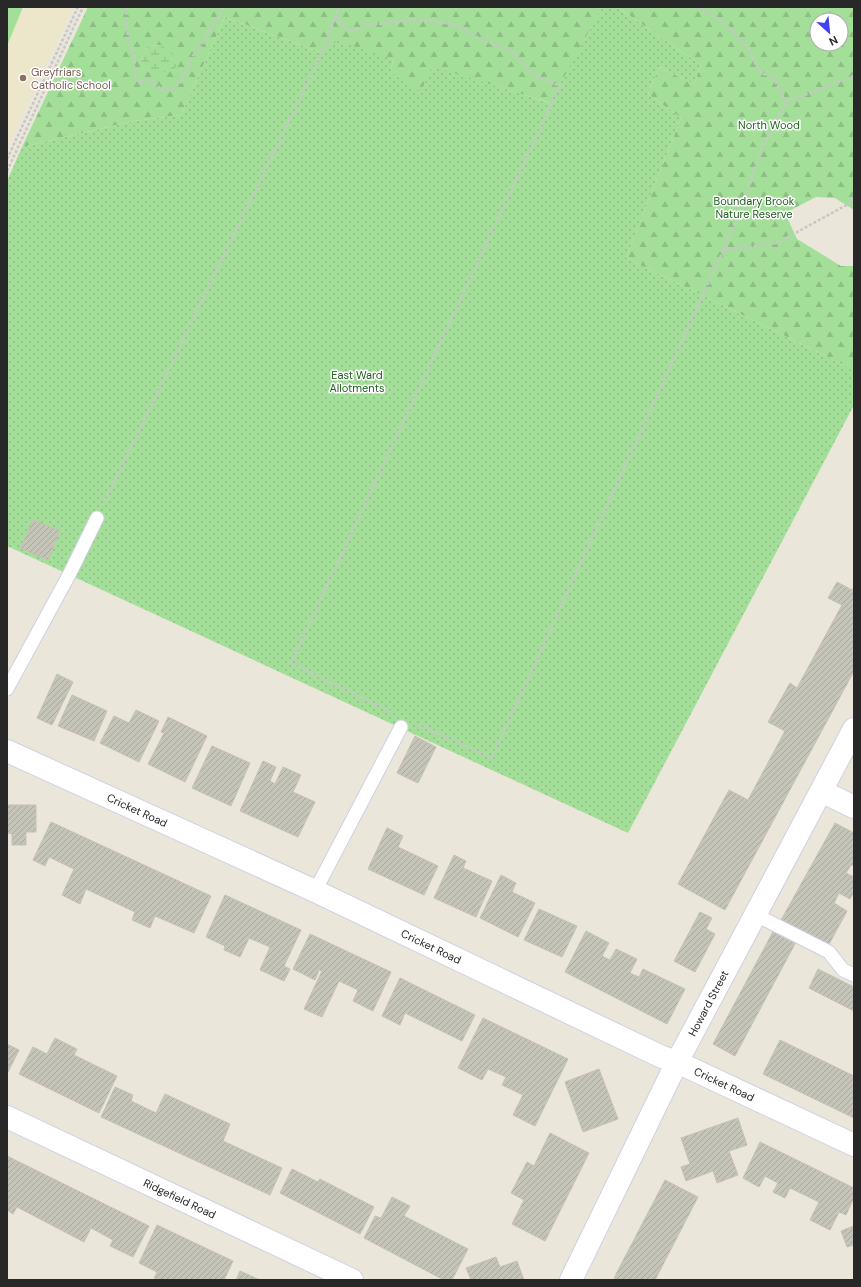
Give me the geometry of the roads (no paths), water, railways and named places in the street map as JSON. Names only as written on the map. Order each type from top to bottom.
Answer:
[{"type":"street","name":"Howard Street","points":[[571,1280],[677,1062],[854,730]]},
{"type":"street","name":"Cricket Road","points":[[7,751],[315,891],[655,1054],[677,1062],[854,1145]]},
{"type":"street","points":[[821,791],[854,807]]},
{"type":"street","name":"Ridgefield Road","points":[[7,1117],[352,1280]]},
{"type":"lane","points":[[7,689],[70,575],[97,518]]},
{"type":"lane","points":[[315,891],[403,723]]},
{"type":"lane","points":[[756,915],[829,952],[843,970],[854,975]]},
{"type":"place","name":"Greyfriars Catholic School","points":[[23,78]]},
{"type":"park label","name":"North Wood","points":[[769,125]]},
{"type":"park label","name":"Boundary Brook Nature Reserve","points":[[754,207]]},
{"type":"park label","name":"East Ward Allotments","points":[[357,381]]}]
